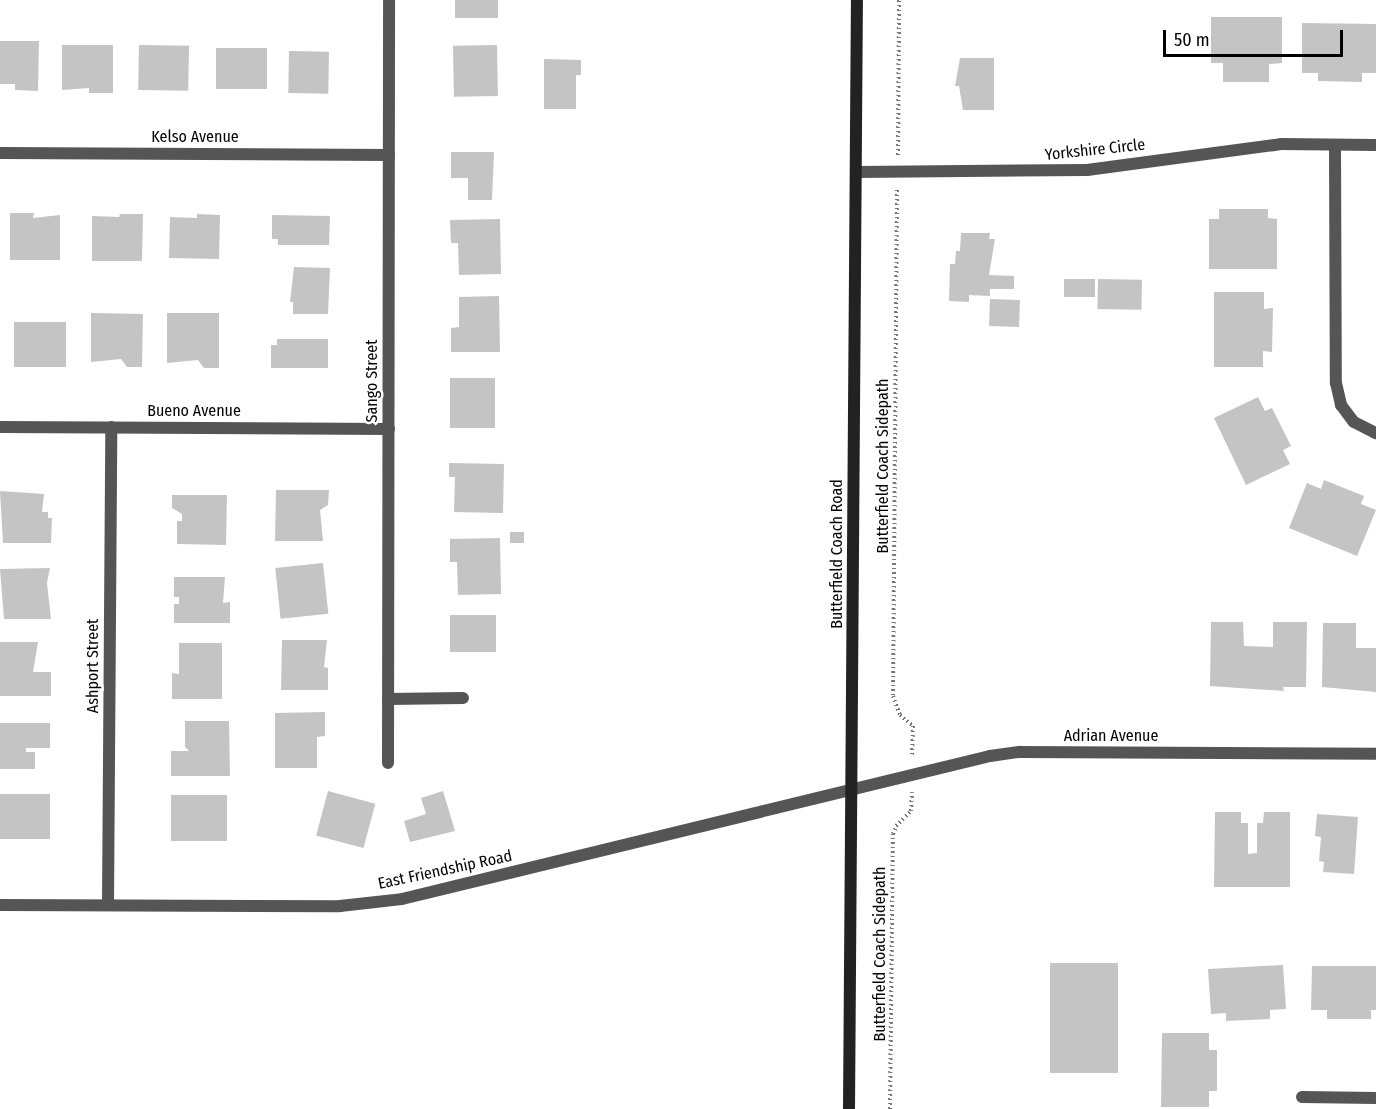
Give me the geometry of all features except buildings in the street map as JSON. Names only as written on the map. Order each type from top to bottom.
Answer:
[{"type":"main road","name":"Butterfield Coach Road","points":[[849,1109],[857,0]]},
{"type":"street","name":"Sango Street","points":[[388,763],[389,0]]},
{"type":"street","points":[[1335,145],[1336,383],[1341,405],[1353,422],[1376,433]]},
{"type":"street","name":"Yorkshire Circle","points":[[856,172],[1087,170],[1236,148],[1376,145]]},
{"type":"street","name":"Kelso Avenue","points":[[0,153],[389,155]]},
{"type":"street","name":"Bueno Avenue","points":[[0,426],[389,429]]},
{"type":"street","name":"Ashport Street","points":[[108,904],[111,427]]},
{"type":"street","points":[[388,699],[463,698]]},
{"type":"street","name":"Adrian Avenue","points":[[851,792],[990,756],[1020,752],[1376,754]]},
{"type":"street","name":"East Friendship Road","points":[[0,905],[340,906],[402,899],[851,792]]},
{"type":"street","points":[[1302,1097],[1376,1098]]},
{"type":"path","points":[[898,146],[899,0]]},
{"type":"path","name":"Butterfield Coach Sidepath","points":[[897,199],[893,696],[900,715],[913,726]]},
{"type":"path","name":"Butterfield Coach Sidepath","points":[[890,1109],[893,834],[912,807]]}]
